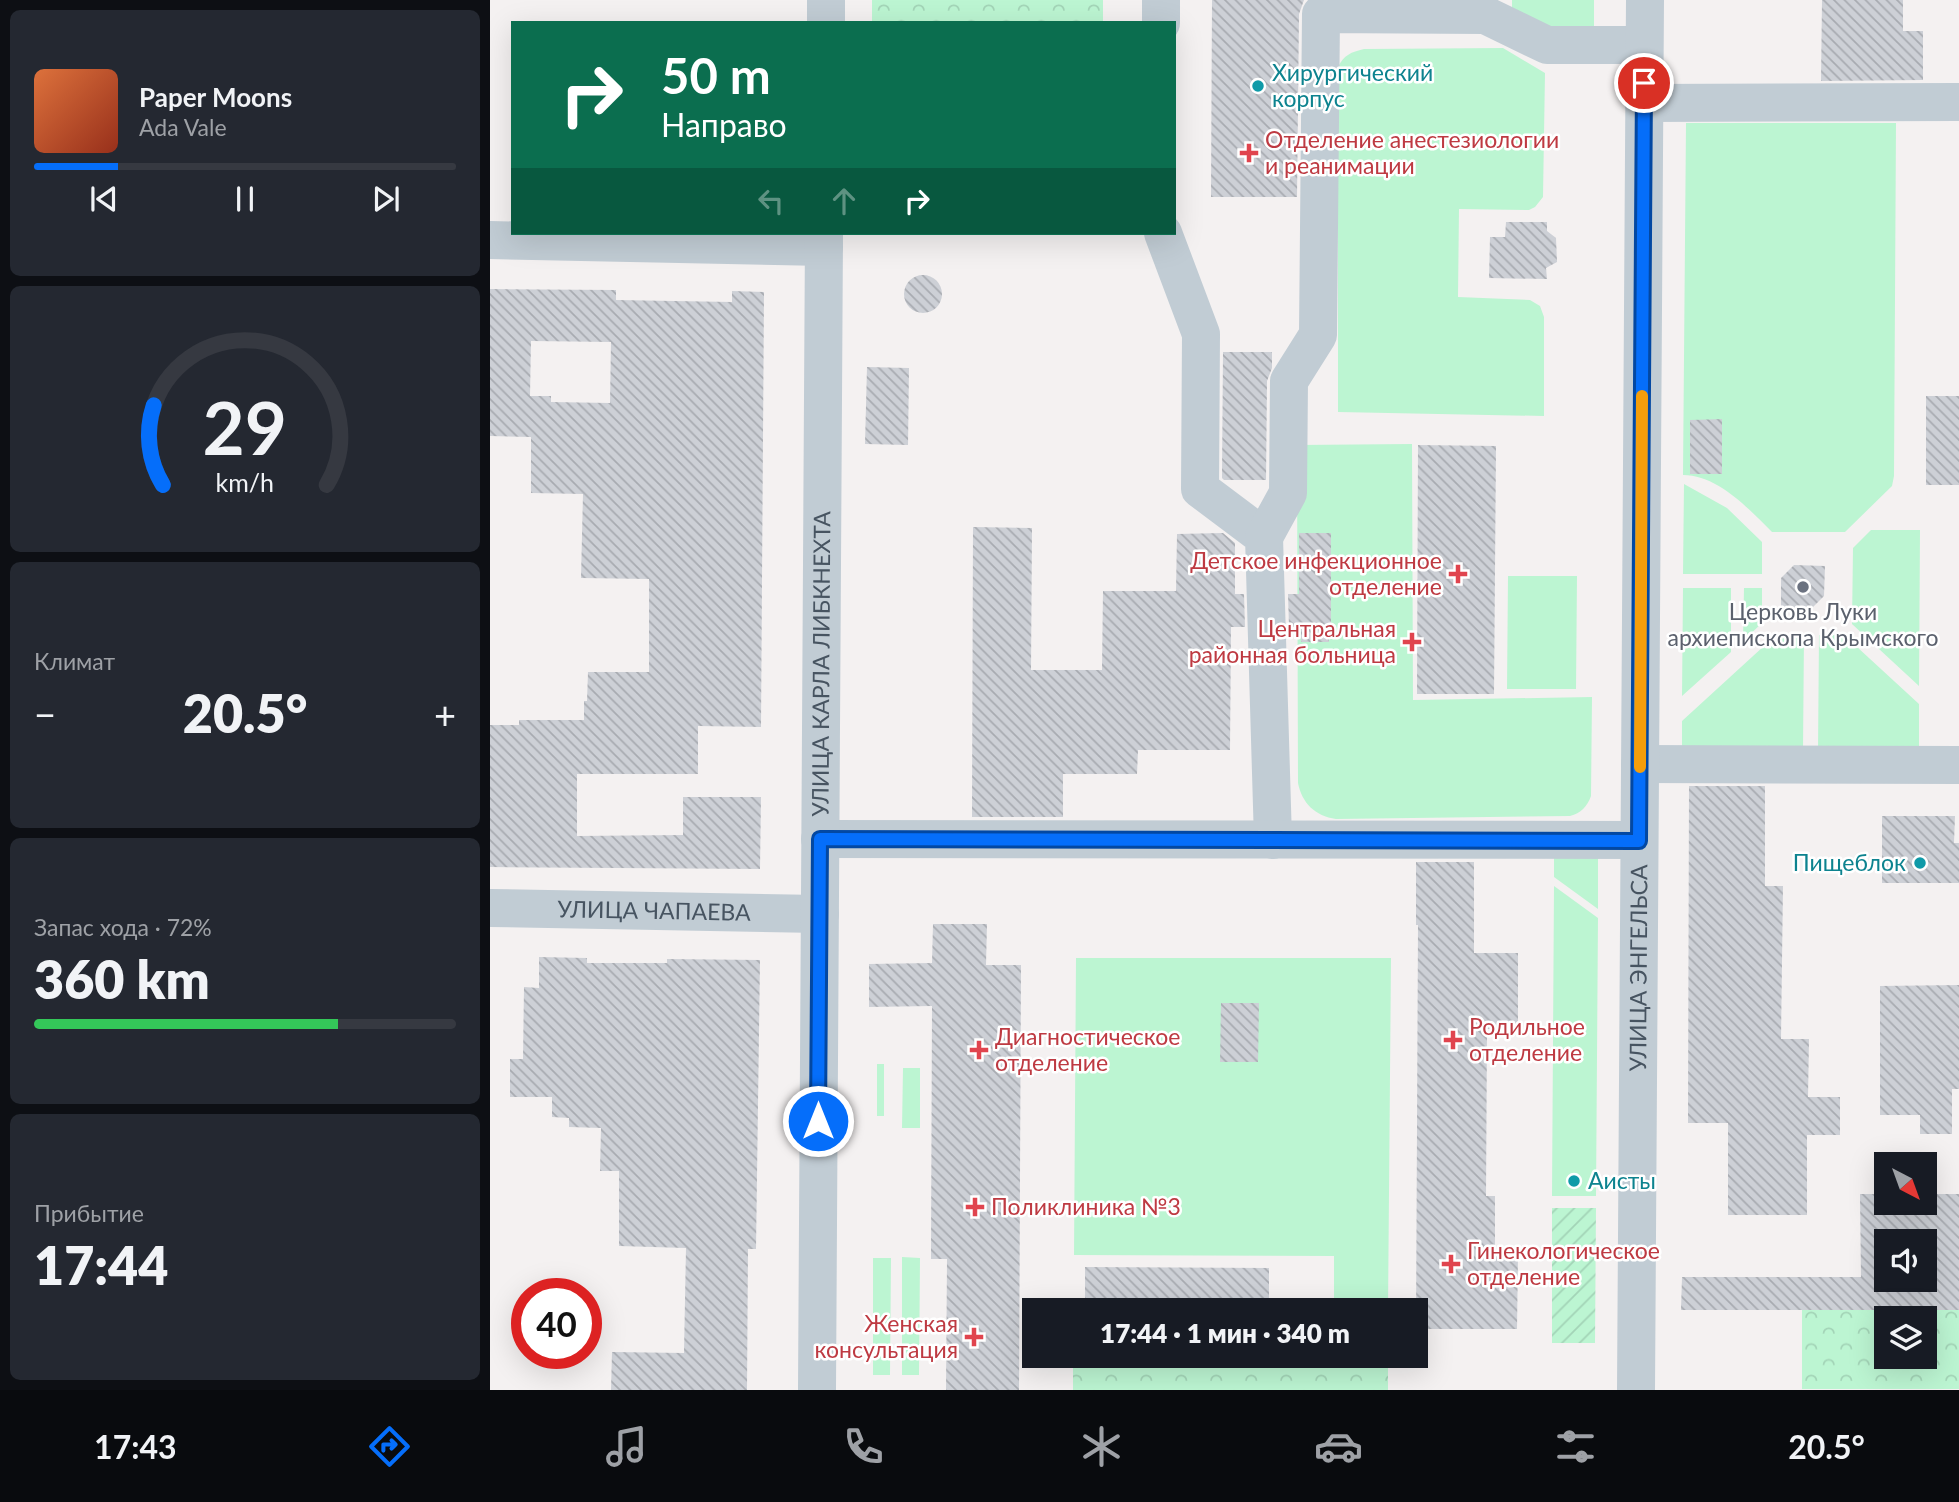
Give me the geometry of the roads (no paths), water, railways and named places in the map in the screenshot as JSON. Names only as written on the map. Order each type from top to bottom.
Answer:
[{"type":"street","points":[[825,21],[826,0]]},
{"type":"street","points":[[1161,0],[1161,21]]},
{"type":"street","name":"УЛИЦА ЭНГЕЛЬСА","points":[[1636,1390],[1645,0]]},
{"type":"street","points":[[1273,840],[1264,537],[1288,493],[1289,381],[1318,335],[1321,14],[1485,15],[1547,45],[1644,45]]},
{"type":"street","points":[[1644,103],[1959,102]]},
{"type":"street","points":[[1164,235],[1201,334],[1199,489],[1264,537]]},
{"type":"street","points":[[490,240],[824,240]]},
{"type":"street","name":"УЛИЦА КАРЛА ЛИБКНЕХТА","points":[[817,1390],[824,240]]},
{"type":"street","points":[[1640,764],[1959,765]]},
{"type":"street","points":[[820,839],[1639,841]]},
{"type":"street","name":"УЛИЦА ЧАПАЕВА","points":[[490,908],[820,914]]},
{"type":"place","name":"Хирургический корпус","points":[[1258,86]]},
{"type":"place","name":"Отделение анестезиологии и реанимации","points":[[1249,153]]},
{"type":"place","name":"Детское инфекционное отделение","points":[[1458,574]]},
{"type":"place","name":"Церковь Луки архиепископа Крымского","points":[[1803,587]]},
{"type":"place","name":"Центральная районная больница","points":[[1412,642]]},
{"type":"place","name":"Пищеблок","points":[[1920,863]]},
{"type":"place","name":"Родильное отделение","points":[[1453,1040]]},
{"type":"place","name":"Диагностическое отделение","points":[[979,1050]]},
{"type":"place","name":"Аисты","points":[[1574,1181]]},
{"type":"place","name":"Поликлиника №3","points":[[975,1207]]},
{"type":"place","name":"Гинекологическое отделение","points":[[1451,1264]]},
{"type":"place","name":"Женская консультация","points":[[974,1337]]}]
